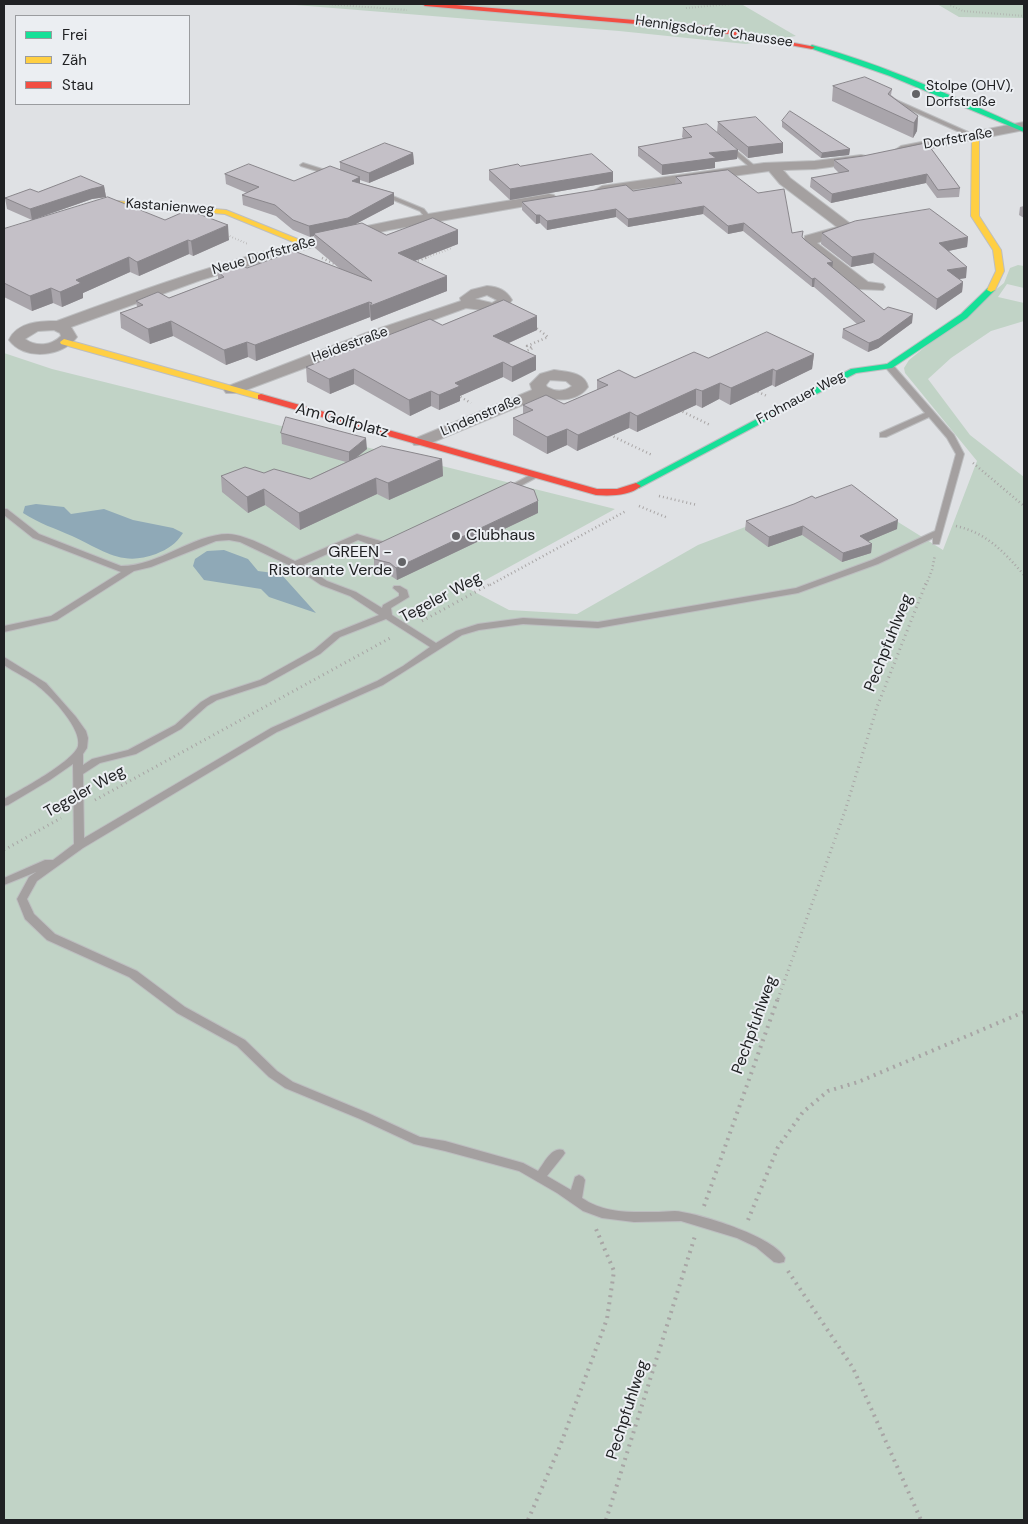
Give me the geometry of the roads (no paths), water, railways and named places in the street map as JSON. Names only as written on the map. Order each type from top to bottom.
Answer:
[{"type":"street","name":"Hennigsdorfer Chaussee","points":[[426,4],[706,28],[794,43],[846,56],[902,77],[1022,128]]},
{"type":"street","name":"Dorfstraße","points":[[889,153],[915,146],[1022,128]]},
{"type":"street","name":"Frohnauer Weg","points":[[620,492],[632,489],[838,378],[854,371],[888,366],[964,316],[990,292],[1000,271],[997,250],[975,216],[975,137]]},
{"type":"street","points":[[588,192],[754,168],[815,165],[871,157]]},
{"type":"street","points":[[773,167],[786,181],[847,228],[810,239],[810,244],[864,286],[878,287]]},
{"type":"street","name":"Neue Dorfstraße","points":[[64,342],[48,348],[27,347],[17,340],[19,335],[17,329],[59,326],[172,284],[301,245],[358,232],[560,196]]},
{"type":"street","name":"Kastanienweg","points":[[74,215],[111,203],[226,212],[301,245]]},
{"type":"street","name":"Heidestraße","points":[[232,390],[365,338],[469,303]]},
{"type":"street","points":[[59,326],[69,333],[70,337],[64,342]]},
{"type":"street","name":"Am Golfplatz","points":[[64,342],[596,492],[620,492]]},
{"type":"street","name":"Lindenstraße","points":[[420,442],[542,391]]},
{"type":"lane","points":[[889,99],[975,137]]},
{"type":"lane","points":[[720,139],[754,168]]},
{"type":"lane","points":[[303,164],[343,177]]},
{"type":"lane","points":[[373,189],[422,210],[429,219]]},
{"type":"lane","points":[[888,366],[951,436],[960,454],[936,542]]},
{"type":"lane","points":[[883,435],[908,426],[930,414]]},
{"type":"lane","points":[[493,496],[537,475]]},
{"type":"lane","points":[[4,511],[36,536],[111,566],[120,569],[132,569]]},
{"type":"lane","points":[[4,882],[41,866],[79,846],[274,730],[380,683],[459,633],[478,626],[523,621],[598,625],[798,590],[875,562],[939,532]]},
{"type":"lane","points":[[4,629],[54,618],[132,569],[201,542],[214,538],[229,537],[257,545],[324,583],[353,594],[436,647]]},
{"type":"lane","points":[[295,565],[358,537],[385,545],[400,538]]},
{"type":"lane","points":[[387,616],[386,607],[404,597],[404,592],[397,588]]},
{"type":"lane","points":[[78,773],[96,761],[132,752],[178,727],[204,704],[214,698],[263,682],[317,652],[338,636],[387,616]]},
{"type":"lane","points":[[4,660],[42,685],[55,697],[81,730],[82,748],[78,754],[42,781],[4,803]]},
{"type":"lane","points":[[78,754],[79,846]]},
{"type":"lane","points":[[79,846],[33,879],[22,900],[30,916],[52,937],[134,974],[181,1010],[241,1043],[273,1074],[289,1085],[418,1141],[523,1168],[587,1208],[606,1215],[634,1217],[681,1216],[741,1234],[761,1244],[779,1258]]},
{"type":"lane","points":[[540,1178],[559,1153]]},
{"type":"lane","points":[[575,1199],[580,1180]]},
{"type":"water","points":[[36,504],[64,507],[71,514],[104,509],[133,520],[173,528],[183,533],[171,546],[156,554],[144,558],[122,558],[41,523],[23,513],[25,506]]},
{"type":"water","points":[[224,550],[248,559],[258,571],[281,574],[316,613],[269,597],[261,589],[204,580],[193,566],[195,559],[207,551]]},
{"type":"place","name":"Stolpe (OHV), Dorfstraße","points":[[916,94]]},
{"type":"place","name":"Clubhaus","points":[[456,536]]},
{"type":"place","name":"GREEN - Ristorante Verde","points":[[402,562]]}]
